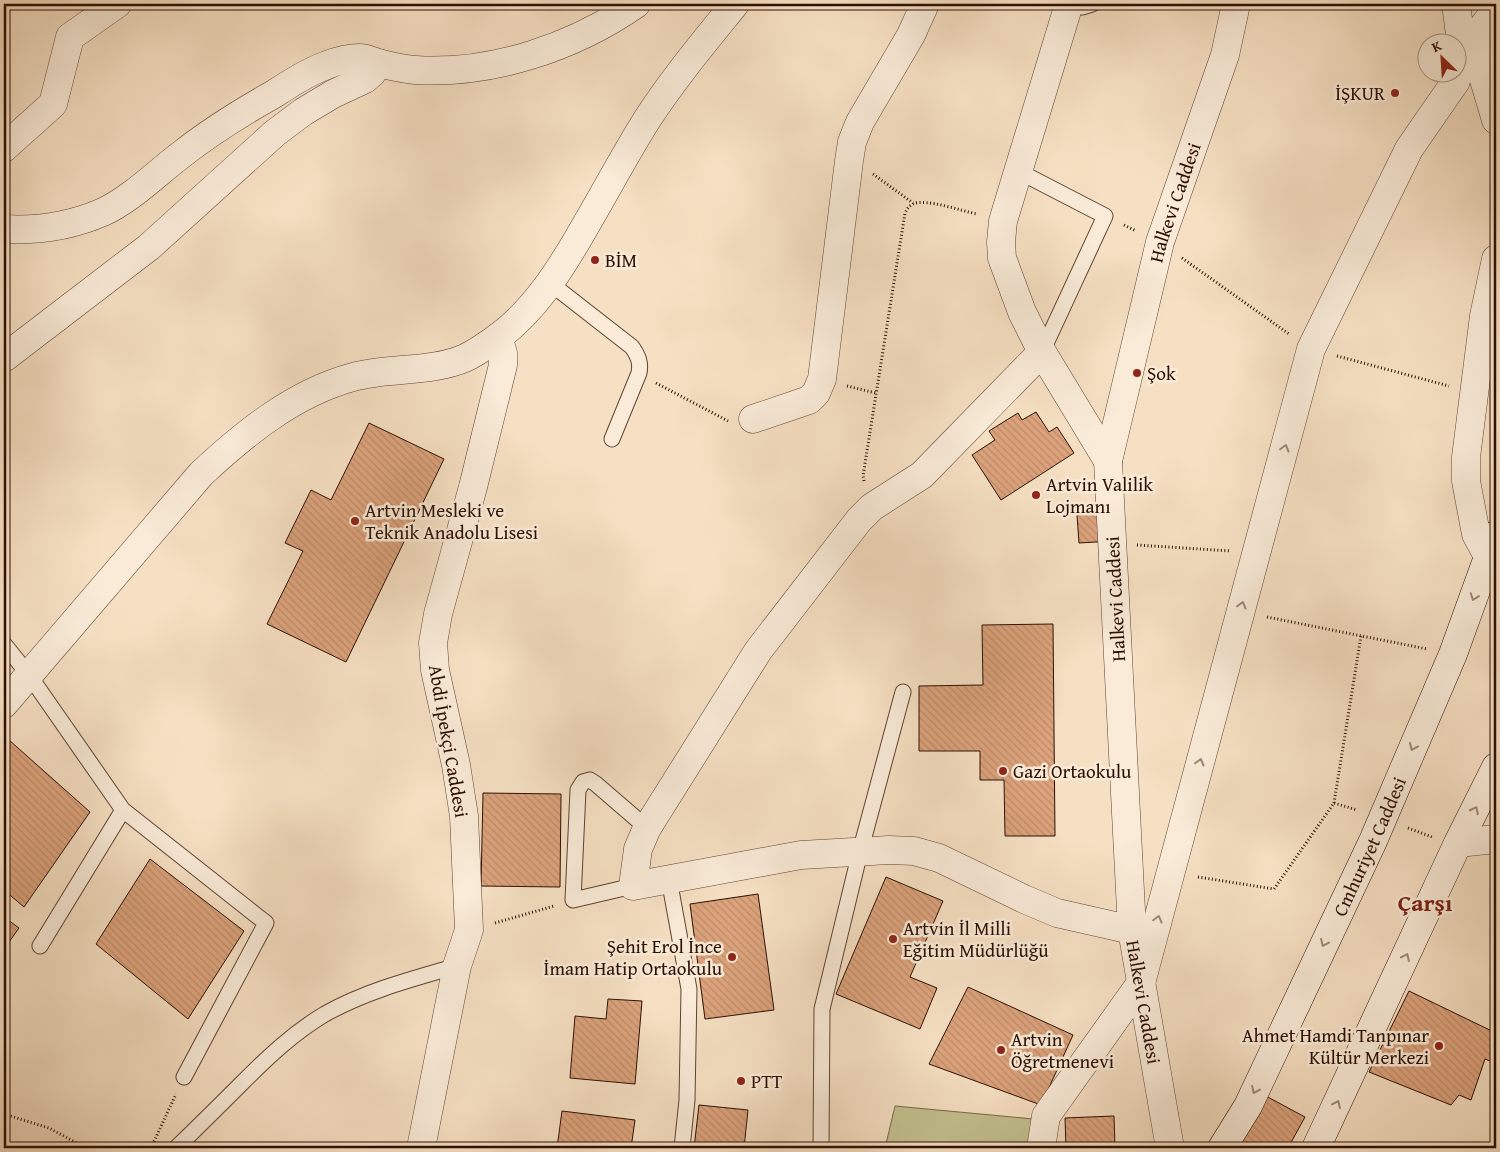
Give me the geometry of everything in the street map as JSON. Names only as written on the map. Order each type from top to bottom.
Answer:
[{"type":"street","points":[[4,148],[54,104],[70,37],[117,4]]},
{"type":"street","points":[[4,229],[51,228],[82,220],[106,211],[136,191],[225,123],[308,73],[326,65],[361,58],[415,70],[449,70],[494,64],[530,55],[572,40],[617,17],[636,4]]},
{"type":"street","points":[[4,704],[201,474],[228,448],[265,420],[326,386],[353,377],[375,372],[442,364],[464,358],[498,337],[516,323],[539,298],[564,262],[671,83],[735,4]]},
{"type":"street","points":[[753,419],[809,400],[816,393],[822,379],[852,142],[869,103],[911,35],[926,4]]},
{"type":"street","points":[[1070,4],[1003,221],[1002,258],[1022,312],[1042,352],[1108,461]]},
{"type":"street","name":"Halkevi Caddesi","points":[[1170,1148],[1132,930],[1108,461],[1160,242],[1225,55],[1236,4]]},
{"type":"street","points":[[1456,4],[1460,32]]},
{"type":"street","points":[[1496,10],[1478,33],[1476,53],[1496,120]]},
{"type":"street","points":[[4,358],[149,247],[275,133],[303,112],[333,94],[365,79],[379,63]]},
{"type":"street","points":[[1040,1148],[1046,1116],[1141,983],[1311,349],[1409,149],[1455,82]]},
{"type":"street","points":[[1492,546],[1476,534],[1466,481],[1468,438],[1484,316],[1496,259]]},
{"type":"street","name":"Abdi İpekçi Caddesi","points":[[421,1148],[457,966],[469,930],[464,816],[456,764],[435,670],[433,643],[438,614],[473,487],[503,364],[503,353],[498,337]]},
{"type":"street","points":[[1042,352],[922,475],[872,508],[859,520],[758,650],[647,828],[638,849],[633,886],[801,855],[889,850],[914,851],[939,858],[1057,913],[1132,930]]},
{"type":"street","name":"Cmhuriyet Caddesi","points":[[1222,1148],[1248,1106],[1382,818],[1452,654],[1492,546]]},
{"type":"street","points":[[1316,1148],[1457,845],[1496,767]]},
{"type":"street","points":[[1457,845],[1496,839]]},
{"type":"lane","points":[[1070,4],[1082,7],[1092,4]]},
{"type":"lane","points":[[1018,172],[1105,216],[1042,352]]},
{"type":"lane","points":[[550,283],[632,347],[638,355],[639,373],[612,439]]},
{"type":"lane","points":[[4,644],[29,675],[123,810],[266,923],[184,1077]]},
{"type":"lane","points":[[820,1148],[822,1009],[860,852],[903,692]]},
{"type":"lane","points":[[633,886],[573,900],[578,790],[583,782],[590,780],[596,784],[647,828]]},
{"type":"lane","points":[[40,946],[123,810]]},
{"type":"lane","points":[[669,879],[689,989],[687,1100],[682,1148]]},
{"type":"lane","points":[[176,1148],[278,1048],[325,1014],[371,992],[457,966]]},
{"type":"path","points":[[850,156],[913,203],[930,203],[1003,221]]},
{"type":"path","points":[[872,508],[865,489],[863,476],[903,222],[908,207],[913,203]]},
{"type":"path","points":[[1105,216],[1160,242],[1311,349],[1474,392]]},
{"type":"path","points":[[639,373],[723,419],[732,422],[742,422],[753,419]]},
{"type":"path","points":[[1112,544],[1256,553]]},
{"type":"path","points":[[1241,612],[1452,654]]},
{"type":"path","points":[[1171,872],[1274,889],[1334,803],[1361,636]]},
{"type":"path","points":[[1334,803],[1457,845]]},
{"type":"path","points":[[469,930],[573,900]]},
{"type":"path","points":[[151,1148],[184,1077]]},
{"type":"path","points":[[4,1114],[49,1128],[86,1148]]},
{"type":"shaded area","points":[[895,1106],[1044,1120],[1038,1148],[885,1148]]},
{"type":"building","name":"Artvin Valilik Lojmanı","points":[[1036,412],[1049,432],[1057,427],[1074,453],[1001,500],[972,455],[995,440],[989,431],[1018,413],[1022,420]]},
{"type":"building","name":"Artvin Mesleki ve Teknik Anadolu Lisesi","points":[[369,423],[444,459],[346,662],[267,624],[303,551],[285,543],[311,490],[331,500]]},
{"type":"building","points":[[1111,513],[1112,541],[1079,543],[1077,515]]},
{"type":"building","name":"Gazi Ortaokulu","points":[[1053,624],[1055,836],[1005,836],[1004,780],[980,780],[980,751],[919,751],[919,686],[983,685],[982,625]]},
{"type":"building","points":[[9,740],[90,812],[24,907],[4,890],[4,747]]},
{"type":"building","points":[[483,793],[561,794],[560,887],[481,886]]},
{"type":"building","points":[[150,859],[244,931],[188,1019],[96,944]]},
{"type":"building","name":"Artvin İl Milli Eğitim Müdürlüğü","points":[[886,877],[943,901],[910,977],[937,988],[920,1029],[836,994]]},
{"type":"building","name":"Şehit Erol İnce İmam Hatip Ortaokulu","points":[[758,894],[774,1010],[705,1019],[690,904]]},
{"type":"building","points":[[4,917],[19,928],[4,949]]},
{"type":"building","name":"Artvin Öğretmenevi","points":[[968,987],[1073,1035],[1041,1105],[929,1064]]},
{"type":"building","name":"Ahmet Hamdi Tanpınar Kültür Merkezi","points":[[1409,991],[1496,1033],[1495,1063],[1485,1059],[1471,1100],[1459,1095],[1451,1105],[1369,1072]]},
{"type":"building","points":[[608,999],[642,1001],[635,1084],[570,1078],[575,1016],[606,1019]]},
{"type":"building","points":[[1264,1095],[1305,1117],[1288,1148],[1254,1148],[1239,1140]]},
{"type":"building","points":[[699,1105],[748,1110],[744,1148],[694,1148]]},
{"type":"building","points":[[562,1111],[635,1120],[631,1148],[557,1148]]},
{"type":"building","points":[[1114,1116],[1115,1148],[1066,1148],[1065,1118]]},
{"type":"place","name":"İŞKUR","points":[[1395,93]]},
{"type":"place","name":"BİM","points":[[595,260]]},
{"type":"place","name":"Şok","points":[[1137,373]]},
{"type":"place","name":"Artvin Valilik Lojmanı","points":[[1036,495]]},
{"type":"place","name":"Artvin Mesleki ve Teknik Anadolu Lisesi","points":[[355,521]]},
{"type":"place","name":"Gazi Ortaokulu","points":[[1003,771]]},
{"type":"place","name":"Artvin İl Milli Eğitim Müdürlüğü","points":[[893,939]]},
{"type":"place","name":"Şehit Erol İnce İmam Hatip Ortaokulu","points":[[732,957]]},
{"type":"place","name":"Ahmet Hamdi Tanpınar Kültür Merkezi","points":[[1439,1046]]},
{"type":"place","name":"Artvin Öğretmenevi","points":[[1001,1050]]},
{"type":"place","name":"PTT","points":[[741,1081]]},
{"type":"district","name":"Çarşı","points":[[1425,902]]}]
